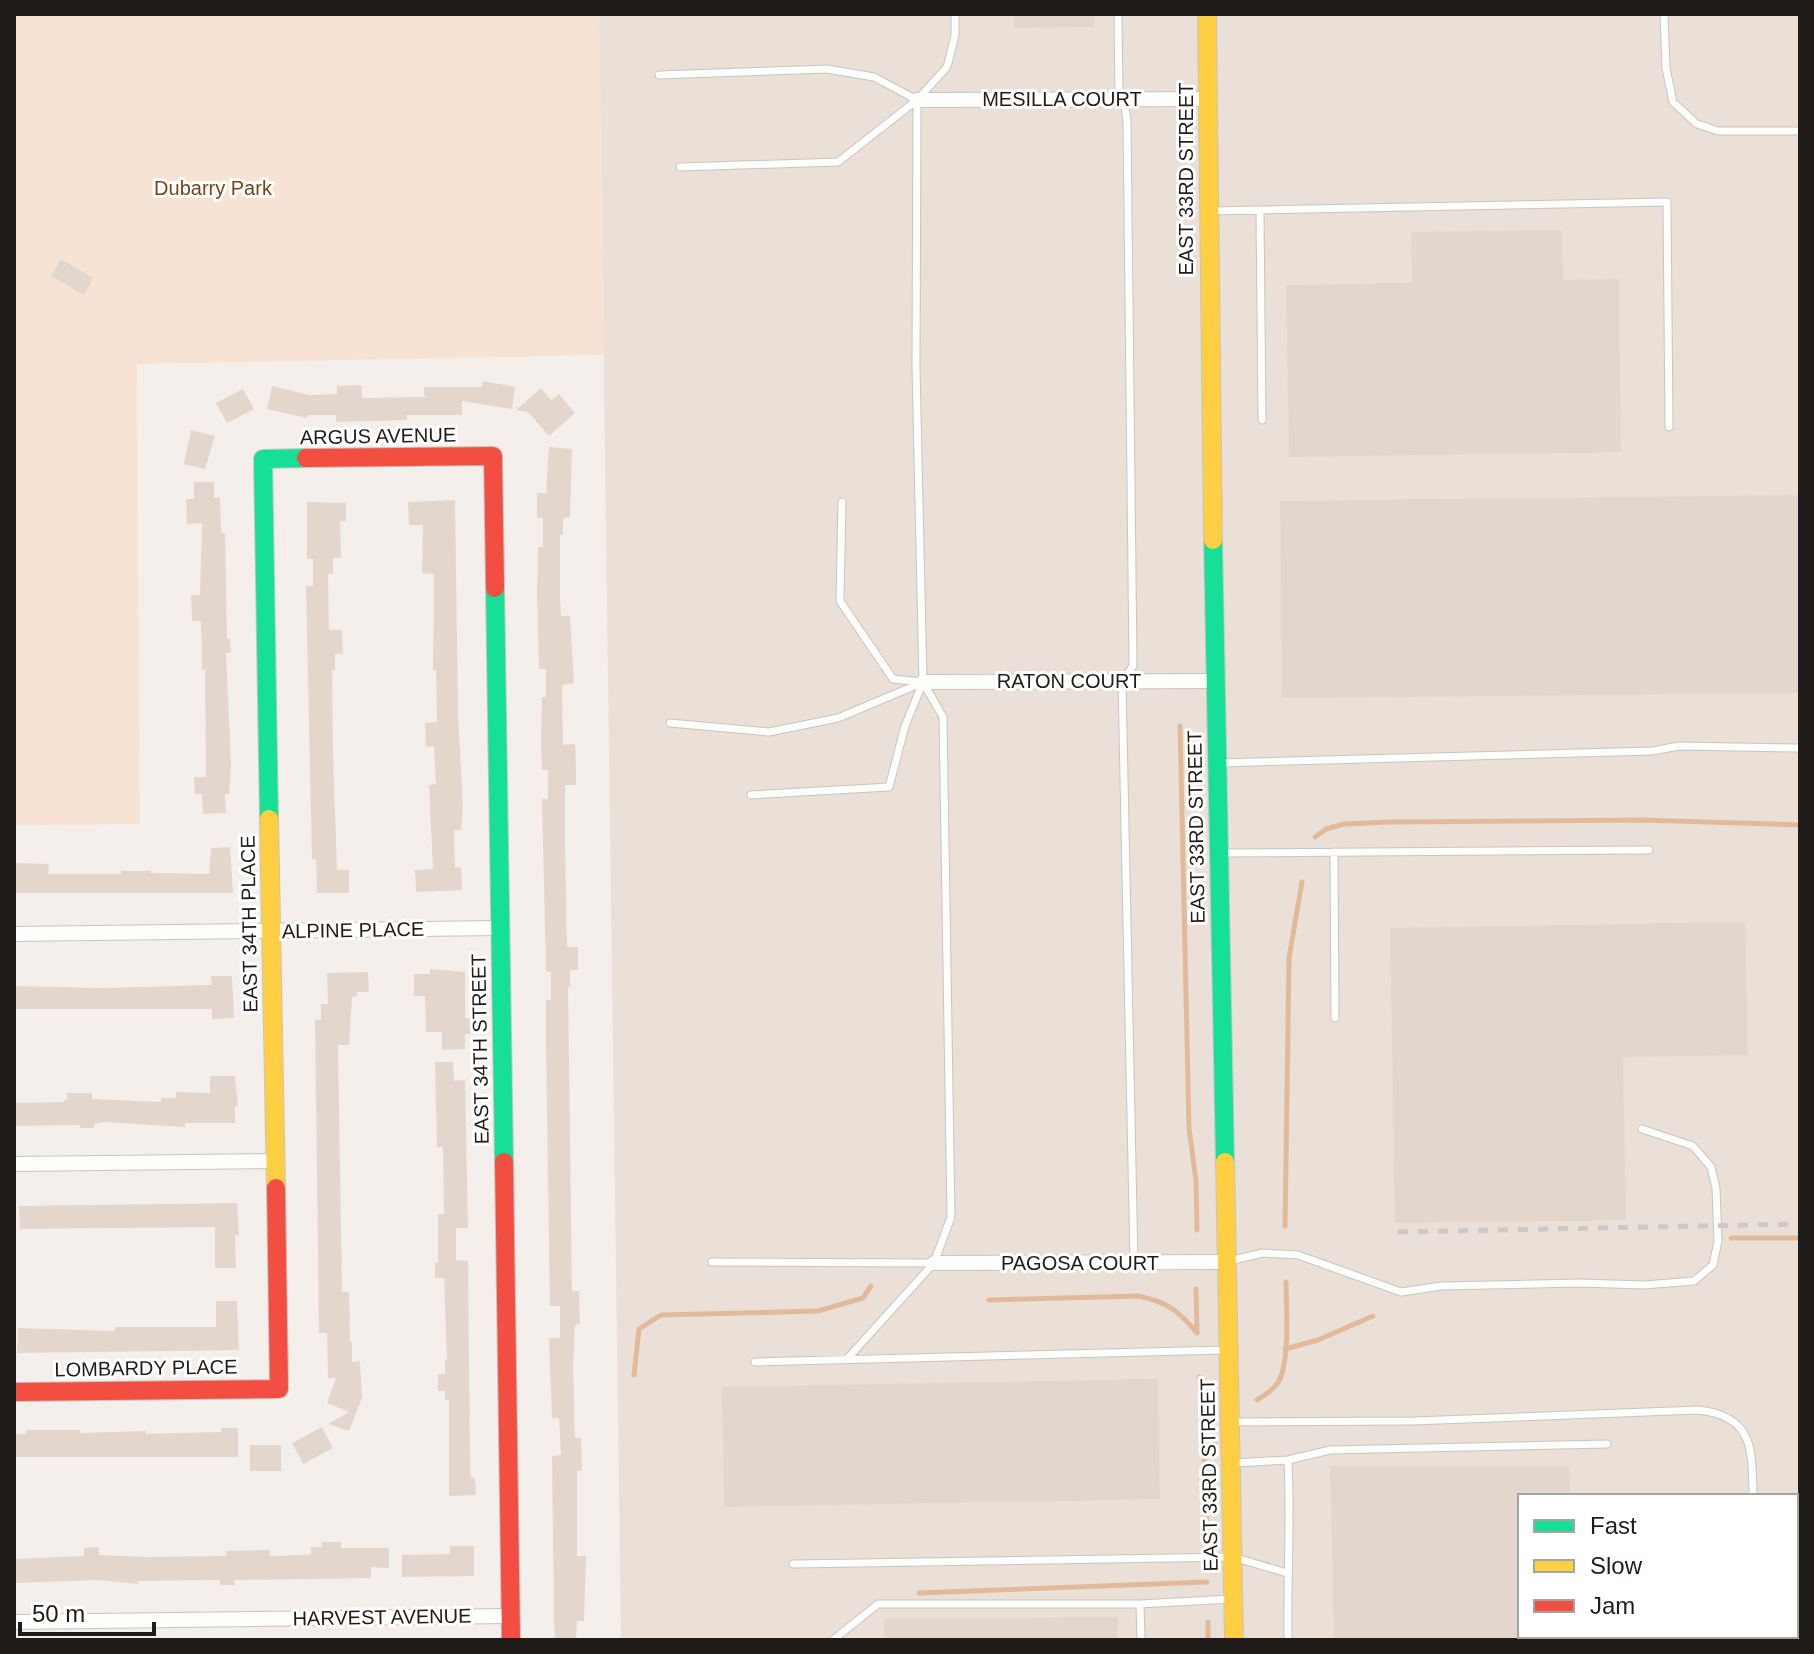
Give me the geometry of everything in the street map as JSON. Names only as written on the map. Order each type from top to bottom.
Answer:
[{"type":"street","name":"EAST 33RD STREET","points":[[1207,14],[1216,763],[1234,1640]]},
{"type":"street","name":"MESILLA COURT","points":[[917,100],[1207,99]]},
{"type":"street","name":"ARGUS AVENUE","points":[[263,459],[493,456]]},
{"type":"street","name":"EAST 34TH STREET","points":[[493,456],[511,1640]]},
{"type":"street","name":"EAST 34TH PLACE","points":[[263,459],[279,1389]]},
{"type":"street","name":"RATON COURT","points":[[923,682],[1215,681]]},
{"type":"street","name":"ALPINE PLACE","points":[[14,934],[500,928]]},
{"type":"street","points":[[14,1164],[275,1161]]},
{"type":"street","name":"PAGOSA COURT","points":[[934,1263],[1227,1262]]},
{"type":"street","name":"LOMBARDY PLACE","points":[[14,1392],[279,1389]]},
{"type":"street","name":"HARVEST AVENUE","points":[[14,1622],[511,1616]]},
{"type":"lane","points":[[680,167],[838,162],[917,100],[947,67],[955,36],[955,14]]},
{"type":"lane","points":[[1118,14],[1119,99],[1125,108],[1127,120],[1133,666],[1122,681],[1134,1262]]},
{"type":"lane","points":[[1664,14],[1666,68],[1673,102],[1697,124],[1718,131],[1800,131]]},
{"type":"lane","points":[[659,75],[827,69],[874,77],[917,100]]},
{"type":"lane","points":[[751,795],[889,787],[905,726],[923,682],[916,367],[917,100]]},
{"type":"lane","points":[[1208,211],[1667,202],[1669,427]]},
{"type":"lane","points":[[1260,211],[1262,420]]},
{"type":"lane","points":[[842,502],[840,601],[893,679],[923,682]]},
{"type":"lane","points":[[670,723],[769,732],[838,718],[923,682]]},
{"type":"lane","points":[[847,1359],[934,1263],[951,1217],[943,717],[923,682]]},
{"type":"lane","points":[[1216,763],[1652,751],[1679,746],[1800,748]]},
{"type":"lane","points":[[1218,853],[1649,850]]},
{"type":"lane","points":[[1334,852],[1335,1018]]},
{"type":"lane","points":[[1227,1262],[1263,1253],[1298,1255],[1401,1292],[1441,1286],[1644,1285],[1694,1281],[1713,1265],[1718,1241],[1716,1188],[1711,1167],[1693,1146],[1642,1129]]},
{"type":"lane","points":[[712,1262],[934,1263]]},
{"type":"lane","points":[[755,1362],[1228,1350]]},
{"type":"lane","points":[[1230,1422],[1413,1421],[1698,1410],[1718,1412],[1731,1418],[1744,1433],[1752,1457],[1753,1494]]},
{"type":"lane","points":[[1231,1463],[1288,1460],[1330,1450],[1607,1444]]},
{"type":"lane","points":[[1288,1460],[1291,1506],[1287,1573],[1288,1640]]},
{"type":"lane","points":[[793,1564],[1233,1557],[1287,1573]]},
{"type":"lane","points":[[833,1640],[878,1604],[1140,1604],[1234,1599]]},
{"type":"lane","points":[[1140,1604],[1141,1640]]},
{"type":"shaded area","points":[[599,14],[1800,14],[1800,1640],[621,1640]]},
{"type":"green space","name":"Dubarry Park","points":[[14,14],[599,14],[605,355],[137,364],[140,824],[14,825]]},
{"type":"building","points":[[1014,14],[1094,14],[1094,27],[1014,28]]},
{"type":"building","points":[[1562,230],[1563,280],[1619,279],[1621,452],[1289,457],[1286,285],[1412,283],[1411,232]]},
{"type":"building","points":[[61,259],[93,278],[84,295],[51,276]]},
{"type":"building","points":[[483,381],[515,387],[512,409],[462,401],[462,415],[407,415],[407,420],[336,422],[336,415],[308,415],[307,418],[267,409],[272,386],[309,395],[337,394],[337,386],[361,385],[362,398],[427,397],[424,387],[482,387]]},
{"type":"building","points":[[541,388],[551,400],[559,394],[575,413],[549,436],[528,412],[516,410]]},
{"type":"building","points":[[243,389],[254,409],[227,423],[216,403]]},
{"type":"building","points":[[191,430],[215,436],[205,469],[184,464]]},
{"type":"building","points":[[549,447],[572,449],[570,517],[563,518],[563,535],[560,535],[560,595],[561,616],[570,616],[574,683],[562,685],[563,745],[575,744],[576,769],[576,785],[565,785],[565,845],[567,947],[578,947],[578,970],[570,970],[568,987],[572,1291],[579,1291],[580,1324],[575,1325],[573,1369],[575,1438],[581,1438],[582,1471],[577,1471],[577,1556],[586,1556],[584,1621],[577,1621],[576,1640],[555,1640],[554,1621],[552,1456],[561,1455],[559,1418],[552,1418],[549,1338],[560,1338],[560,1306],[550,1306],[546,1000],[551,1000],[551,972],[546,971],[542,799],[548,799],[548,770],[542,770],[542,697],[546,697],[546,669],[539,669],[537,595],[538,547],[543,547],[543,518],[537,518],[537,493],[546,493]]},
{"type":"building","points":[[194,482],[214,482],[214,498],[220,497],[221,533],[225,533],[227,639],[230,639],[231,653],[226,653],[231,766],[229,794],[225,794],[226,813],[203,814],[202,794],[195,794],[194,777],[206,777],[205,670],[202,670],[201,621],[192,621],[191,595],[200,595],[202,523],[187,524],[186,499],[194,499]]},
{"type":"building","points":[[1800,495],[1800,693],[1282,698],[1280,501]]},
{"type":"building","points":[[455,500],[458,713],[463,808],[461,830],[454,830],[455,868],[461,867],[462,890],[416,892],[415,870],[433,869],[429,785],[436,784],[434,746],[426,747],[425,723],[437,722],[436,670],[433,670],[434,574],[422,573],[423,525],[409,525],[408,502]]},
{"type":"building","points":[[307,502],[346,503],[346,521],[340,521],[341,558],[333,558],[333,574],[328,574],[329,630],[342,630],[343,654],[335,654],[335,670],[332,670],[337,870],[349,870],[349,893],[317,893],[316,859],[312,859],[306,586],[313,586],[313,559],[307,559]]},
{"type":"building","points":[[230,847],[233,893],[14,893],[14,863],[49,864],[48,874],[151,871],[209,874],[211,848]]},
{"type":"building","points":[[1745,922],[1748,1055],[1623,1057],[1626,1220],[1395,1223],[1390,928]]},
{"type":"building","points":[[430,969],[465,972],[465,1018],[470,1018],[470,1034],[465,1034],[465,1049],[442,1050],[442,1032],[426,1032],[425,996],[414,996],[414,974],[430,974]]},
{"type":"building","points":[[368,972],[369,992],[357,992],[357,996],[352,997],[349,1045],[338,1045],[342,1292],[349,1292],[352,1362],[360,1361],[362,1398],[349,1431],[328,1424],[349,1412],[327,1403],[336,1378],[328,1378],[327,1333],[319,1333],[315,1020],[321,1020],[321,1004],[328,1004],[327,973]]},
{"type":"building","points":[[211,976],[232,976],[234,1018],[212,1019],[212,1009],[15,1009],[14,986],[102,988],[212,985]]},
{"type":"building","points":[[435,1062],[453,1062],[454,1081],[465,1080],[468,1228],[456,1228],[456,1260],[468,1261],[470,1462],[476,1495],[449,1496],[449,1400],[445,1400],[445,1391],[438,1391],[438,1374],[445,1374],[447,1360],[444,1278],[435,1278],[438,1214],[444,1214],[443,1147],[437,1147]]},
{"type":"building","points":[[210,1076],[235,1076],[238,1106],[235,1106],[235,1123],[185,1123],[185,1127],[104,1122],[94,1124],[94,1128],[80,1128],[80,1125],[14,1126],[14,1103],[64,1102],[67,1093],[92,1093],[92,1099],[161,1102],[161,1098],[176,1098],[176,1092],[210,1093]]},
{"type":"building","points":[[237,1203],[239,1235],[235,1235],[236,1268],[215,1268],[215,1227],[20,1229],[19,1206]]},
{"type":"building","points":[[216,1301],[237,1301],[239,1350],[17,1353],[18,1328],[115,1331],[115,1327],[216,1327]]},
{"type":"building","points":[[1158,1379],[1160,1499],[724,1507],[722,1387]]},
{"type":"building","points":[[322,1427],[333,1448],[303,1464],[292,1443]]},
{"type":"building","points":[[221,1428],[238,1428],[238,1457],[14,1457],[14,1434],[26,1434],[26,1430],[80,1430],[80,1433],[146,1431],[146,1434],[221,1432]]},
{"type":"building","points":[[250,1445],[281,1445],[281,1471],[250,1471]]},
{"type":"building","points":[[1330,1466],[1569,1466],[1570,1494],[1518,1494],[1520,1640],[1334,1640]]},
{"type":"building","points":[[321,1542],[341,1542],[341,1548],[389,1548],[389,1568],[371,1567],[371,1578],[234,1580],[235,1585],[220,1585],[220,1580],[138,1581],[138,1584],[99,1580],[14,1583],[14,1559],[84,1556],[84,1548],[98,1547],[99,1555],[226,1556],[226,1551],[270,1550],[270,1556],[311,1554],[311,1547],[322,1547]]},
{"type":"building","points":[[450,1546],[474,1546],[474,1576],[402,1577],[402,1555],[450,1554]]},
{"type":"building","points":[[1118,1617],[1117,1640],[884,1640],[884,1619]]},
{"type":"waterway","points":[[1180,726],[1189,1128],[1196,1181],[1197,1230]]},
{"type":"waterway","points":[[1315,837],[1326,829],[1344,824],[1390,822],[1641,820],[1800,825]]},
{"type":"waterway","points":[[1285,1226],[1289,958],[1302,882]]},
{"type":"waterway","points":[[1731,1238],[1800,1238]]},
{"type":"waterway","points":[[1257,1400],[1277,1384],[1284,1363],[1286,1282]]},
{"type":"waterway","points":[[634,1375],[639,1329],[661,1315],[818,1311],[863,1298],[871,1286]]},
{"type":"waterway","points":[[1196,1289],[1197,1332]]},
{"type":"waterway","points":[[989,1300],[1138,1296],[1171,1308],[1197,1333]]},
{"type":"waterway","points":[[1285,1349],[1318,1340],[1373,1316]]},
{"type":"waterway","points":[[1199,1377],[1204,1447]]},
{"type":"waterway","points":[[1207,1543],[1204,1448],[1215,1442]]},
{"type":"waterway","points":[[919,1593],[1207,1582]]},
{"type":"waterway","points":[[1208,1622],[1208,1640]]},
{"type":"railway","points":[[1398,1232],[1800,1224]]},
{"type":"traffic: fast","points":[[269,819],[263,459],[306,458]]},
{"type":"traffic: fast","points":[[1213,540],[1225,1162]]},
{"type":"traffic: fast","points":[[495,588],[504,1162]]},
{"type":"traffic: slow","points":[[1207,14],[1213,540]]},
{"type":"traffic: slow","points":[[269,819],[276,1188]]},
{"type":"traffic: slow","points":[[1225,1162],[1234,1640]]},
{"type":"traffic: jam","points":[[306,458],[493,456],[495,588]]},
{"type":"traffic: jam","points":[[504,1162],[511,1640]]},
{"type":"traffic: jam","points":[[14,1392],[279,1389],[276,1188]]}]
